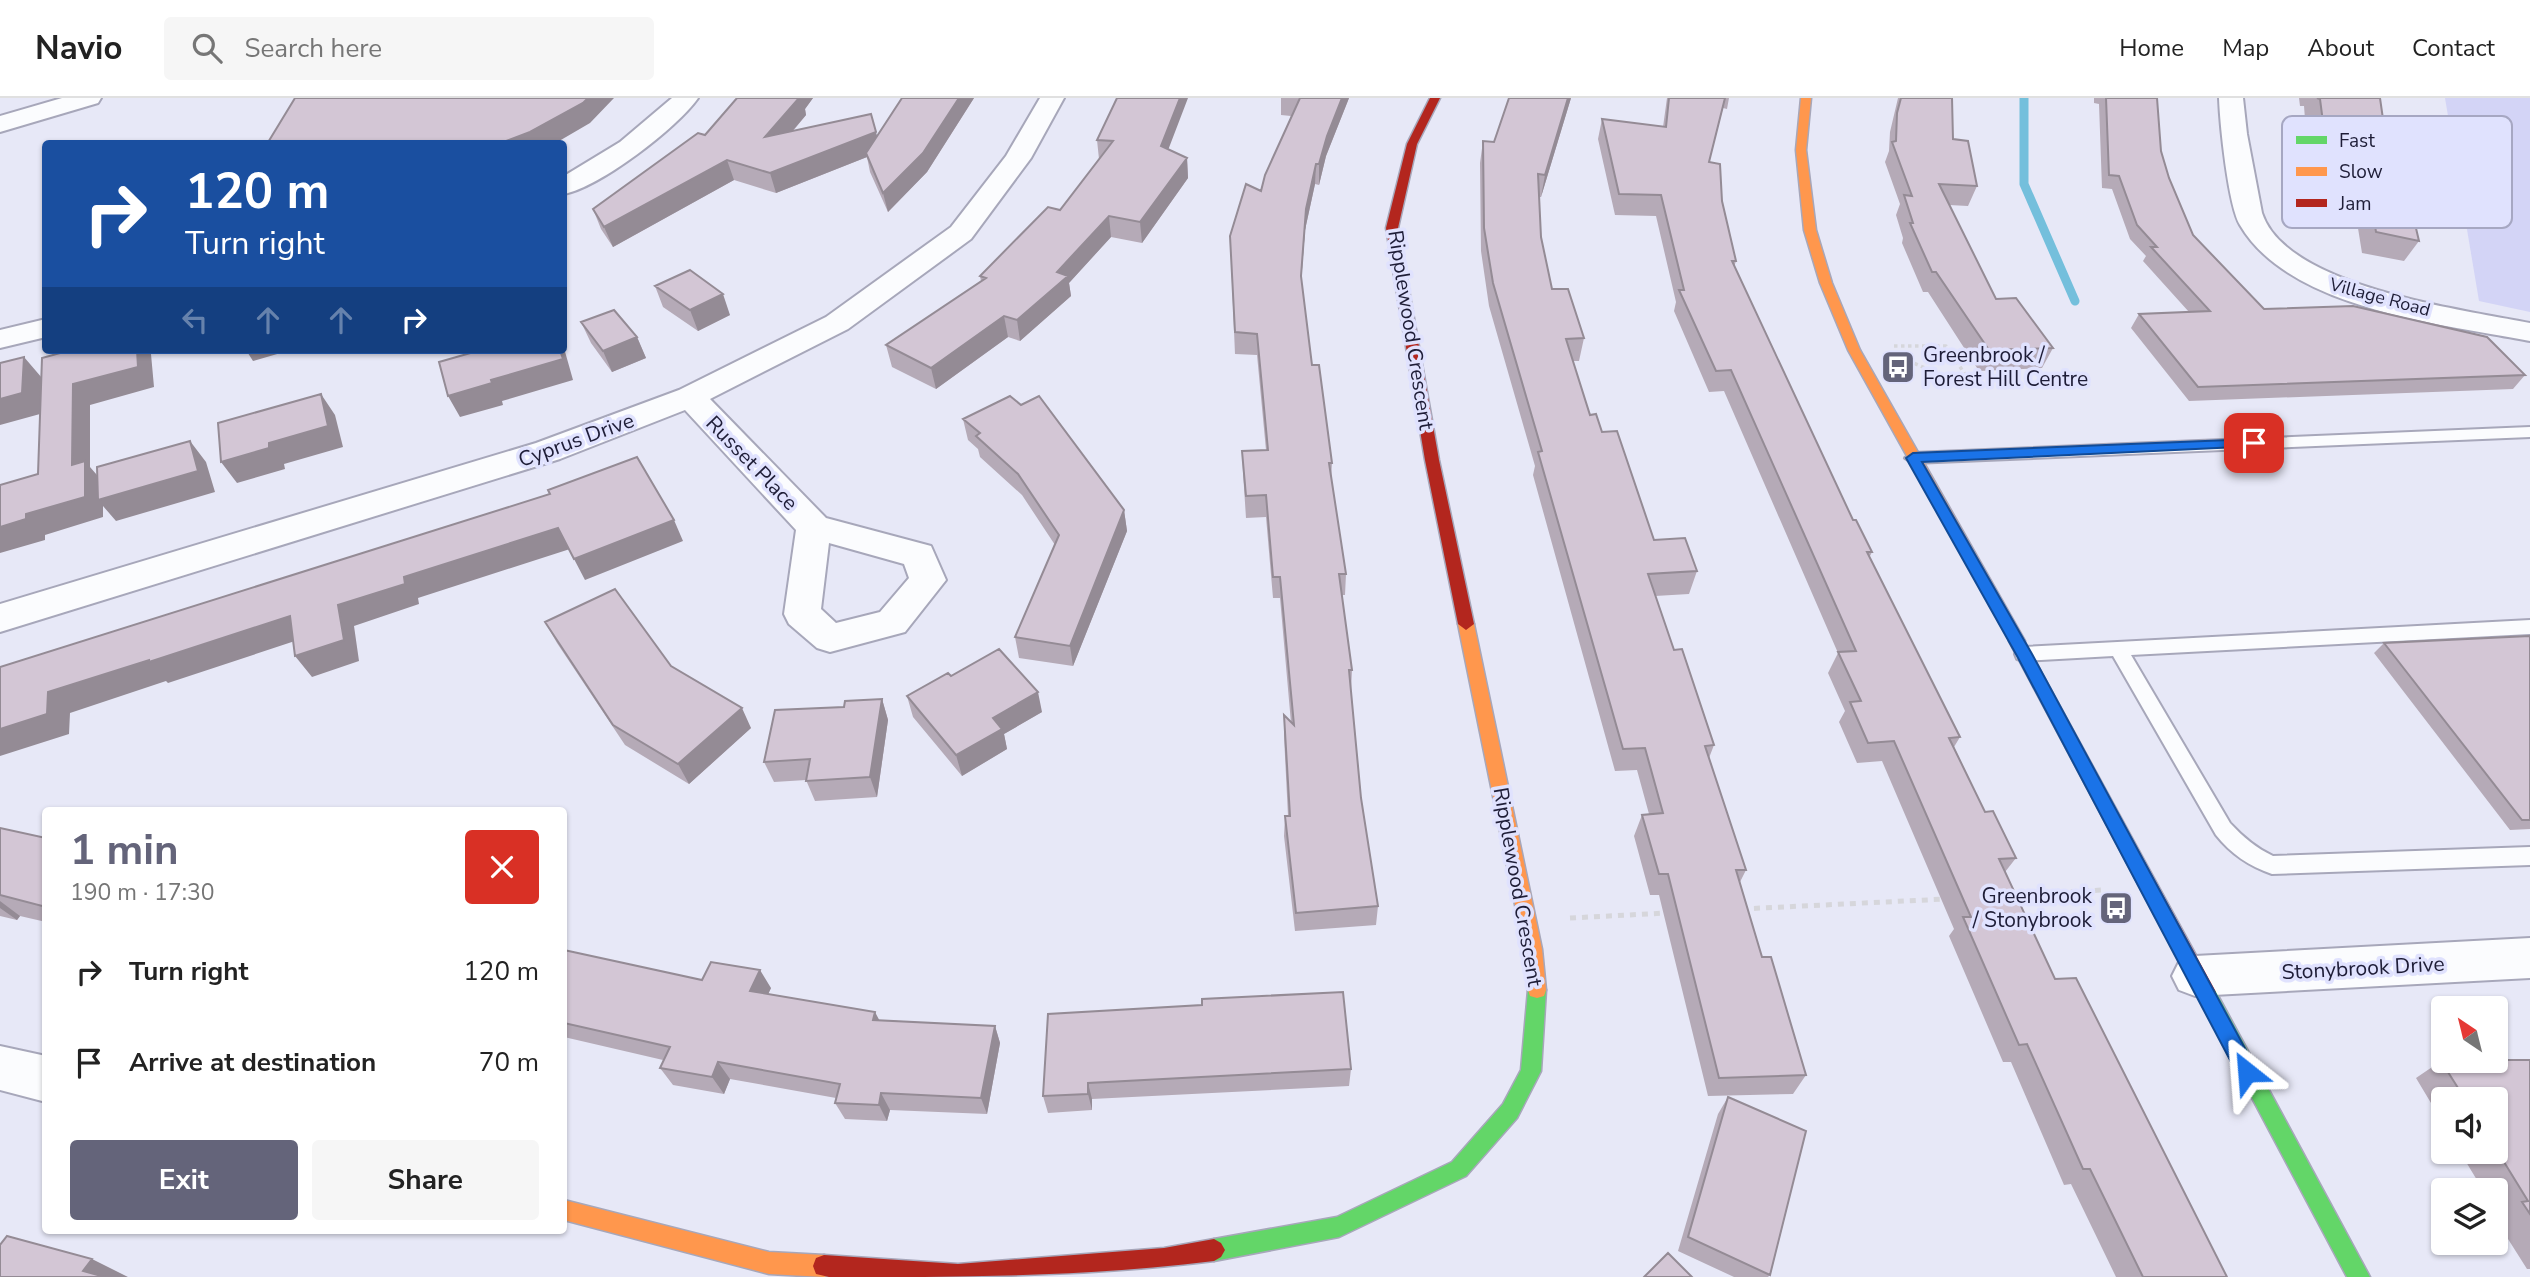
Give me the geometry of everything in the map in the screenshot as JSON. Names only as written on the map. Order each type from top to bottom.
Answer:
[{"type":"street","points":[[0,124],[89,98]]},
{"type":"street","points":[[567,185],[598,170],[629,149],[686,98]]},
{"type":"street","name":"Cyprus Drive","points":[[0,618],[548,452],[691,397],[837,323],[961,233],[1018,158],[1052,98]]},
{"type":"street","name":"Ripplewood Crescent","points":[[567,1211],[769,1263],[958,1275],[1164,1259],[1339,1227],[1459,1169],[1510,1111],[1531,1071],[1538,1002],[1527,920],[1432,460],[1392,228],[1412,144],[1435,98]]},
{"type":"street","points":[[1806,98],[1801,150],[1810,230],[1826,283],[1854,349],[2024,654],[2359,1277]]},
{"type":"street","name":"Village Road","points":[[2231,98],[2232,130],[2251,222],[2267,243],[2287,262],[2350,292],[2530,332]]},
{"type":"street","points":[[0,340],[42,329]]},
{"type":"street","name":"Russet Place","points":[[691,397],[814,527]]},
{"type":"street","name":"Stonybrook Drive","points":[[2195,976],[2530,958]]},
{"type":"street","points":[[0,1068],[42,1078]]},
{"type":"lane","points":[[1913,458],[2530,432]]},
{"type":"lane","points":[[2024,654],[2530,627]]},
{"type":"lane","points":[[2118,649],[2223,829],[2255,859],[2273,865],[2527,860]]},
{"type":"path","points":[[1894,346],[1946,346],[1971,383],[1961,384],[1900,357]]},
{"type":"path","points":[[2003,896],[2115,890]]},
{"type":"path","points":[[1730,910],[1948,898]]},
{"type":"path","points":[[1527,920],[1675,912]]},
{"type":"shaded area","points":[[2445,98],[2530,98],[2530,312],[2479,301],[2467,228],[2512,228],[2512,116],[2448,116]]},
{"type":"building","points":[[295,98],[588,98],[530,132],[509,140],[269,140]]},
{"type":"building","points":[[737,98],[799,98],[765,137],[871,114],[876,132],[770,173],[727,160],[604,227],[593,209],[698,133],[705,135]]},
{"type":"building","points":[[902,98],[959,98],[923,153],[883,193],[866,153]]},
{"type":"building","points":[[1117,98],[1180,98],[1161,146],[1187,158],[1140,222],[1109,216],[1057,272],[1068,276],[1017,320],[1004,316],[931,368],[886,345],[986,278],[980,276],[1048,207],[1060,210],[1113,141],[1097,140]]},
{"type":"building","points":[[1300,98],[1342,98],[1319,164],[1316,164],[1306,209],[1301,276],[1312,365],[1319,365],[1332,463],[1329,463],[1346,574],[1339,574],[1352,670],[1349,670],[1361,798],[1378,906],[1296,913],[1285,816],[1290,816],[1284,715],[1294,725],[1280,577],[1273,577],[1266,495],[1246,496],[1242,451],[1268,450],[1257,334],[1235,332],[1230,236],[1246,184],[1261,191],[1265,175]]},
{"type":"building","points":[[1509,98],[1568,98],[1545,175],[1538,174],[1541,237],[1552,289],[1568,289],[1584,338],[1566,339],[1590,415],[1596,414],[1602,432],[1617,431],[1654,540],[1685,538],[1697,571],[1648,574],[1674,650],[1682,649],[1714,745],[1705,746],[1746,870],[1736,870],[1762,957],[1771,957],[1806,1075],[1719,1078],[1668,874],[1659,874],[1642,815],[1663,813],[1645,748],[1623,749],[1493,283],[1484,228],[1483,141],[1494,142]]},
{"type":"building","points":[[1669,98],[1725,98],[1709,162],[1720,164],[1722,201],[1736,261],[1732,261],[1853,520],[1856,520],[1872,552],[1867,552],[1960,737],[1949,738],[1985,812],[1993,811],[2016,858],[1999,859],[2055,979],[2076,978],[2227,1277],[2143,1277],[2090,1169],[2083,1169],[2027,1044],[2019,1045],[1963,917],[1971,917],[1894,741],[1868,743],[1850,702],[1861,701],[1838,652],[1856,651],[1731,370],[1716,371],[1679,290],[1684,290],[1661,195],[1619,194],[1602,119],[1666,127]]},
{"type":"building","points":[[1901,98],[1952,98],[1953,139],[1968,141],[1977,186],[1939,184],[1996,299],[2016,298],[2053,348],[1989,350],[1936,272],[1932,272],[1910,223],[1913,223],[1904,195],[1912,196],[1892,142],[1896,141],[1897,113]]},
{"type":"building","points":[[2106,98],[2157,98],[2161,151],[2169,178],[2193,235],[2264,309],[2353,306],[2487,337],[2525,375],[2198,387],[2139,314],[2210,311],[2151,247],[2157,247],[2137,225],[2119,176],[2109,175]]},
{"type":"building","points":[[2317,98],[2380,98],[2383,116],[2322,116],[2320,99]]},
{"type":"building","points":[[2375,228],[2416,228],[2419,241],[2376,232]]},
{"type":"building","points":[[690,270],[723,294],[690,310],[655,286]]},
{"type":"building","points":[[614,310],[637,337],[603,351],[581,322]]},
{"type":"building","points":[[56,354],[137,354],[138,367],[73,384],[72,465],[85,461],[85,497],[26,514],[26,519],[0,527],[0,485],[38,474],[42,358]]},
{"type":"building","points":[[467,354],[561,354],[563,359],[448,396],[439,362]]},
{"type":"building","points":[[24,357],[22,393],[0,399],[0,363]]},
{"type":"building","points":[[321,394],[328,426],[269,443],[269,448],[221,462],[218,423]]},
{"type":"building","points":[[1010,396],[1021,405],[1039,396],[1124,510],[1070,646],[1015,637],[1059,535],[1018,474],[976,436],[980,433],[963,419]]},
{"type":"building","points":[[190,441],[198,471],[98,500],[97,467]]},
{"type":"building","points":[[637,457],[674,520],[574,559],[558,528],[404,577],[405,584],[338,605],[344,640],[295,656],[290,616],[48,692],[47,714],[0,729],[0,667],[550,494],[548,490]]},
{"type":"building","points":[[615,589],[671,666],[742,708],[678,764],[613,725],[545,622]]},
{"type":"building","points":[[2530,636],[2530,820],[2522,820],[2384,643]]},
{"type":"building","points":[[999,649],[1038,692],[993,718],[1002,729],[956,755],[907,696],[948,673],[951,676]]},
{"type":"building","points":[[882,699],[870,777],[806,781],[810,759],[764,762],[775,710],[844,707],[845,701]]},
{"type":"building","points":[[0,828],[42,837],[42,906],[0,895]]},
{"type":"building","points":[[567,951],[702,980],[711,962],[760,970],[750,991],[875,1012],[873,1020],[995,1026],[981,1098],[881,1093],[879,1105],[835,1103],[840,1084],[718,1062],[712,1077],[660,1068],[670,1047],[567,1024]]},
{"type":"building","points":[[1343,992],[1351,1069],[1088,1083],[1088,1094],[1043,1096],[1048,1014],[1202,1005],[1202,999]]},
{"type":"building","points":[[2508,1060],[2530,1060],[2530,1214],[2522,1202],[2528,1201],[2505,1164],[2508,1164],[2508,1087],[2457,1087],[2449,1073],[2508,1073]]},
{"type":"building","points":[[1728,1097],[1806,1131],[1770,1275],[1688,1237]]},
{"type":"building","points":[[7,1236],[92,1259],[83,1271],[105,1277],[0,1277],[0,1245]]},
{"type":"building","points":[[1668,1253],[1692,1277],[1644,1277]]},
{"type":"waterway","points":[[2024,98],[2024,184],[2075,301]]},
{"type":"traffic: fast","points":[[1214,1250],[1339,1227],[1459,1169],[1510,1111],[1531,1071],[1537,990]]},
{"type":"traffic: fast","points":[[2208,996],[2359,1277]]},
{"type":"traffic: slow","points":[[1806,98],[1801,150],[1810,230],[1826,283],[1854,350],[2017,641]]},
{"type":"traffic: slow","points":[[1466,624],[1533,949],[1537,990]]},
{"type":"traffic: slow","points":[[567,1211],[769,1263],[824,1266]]},
{"type":"traffic: jam","points":[[1435,98],[1412,144],[1392,228],[1432,460],[1466,624]]},
{"type":"traffic: jam","points":[[2017,641],[2208,996]]},
{"type":"traffic: jam","points":[[824,1266],[958,1275],[1164,1259],[1214,1250]]},
{"type":"place","name":"Greenbrook / Forest Hill Centre","points":[[1898,367]]},
{"type":"place","name":"Greenbrook / Stonybrook","points":[[2116,908]]},
{"type":"route","points":[[2247,1072],[2024,654],[1913,458],[2254,443]]}]
